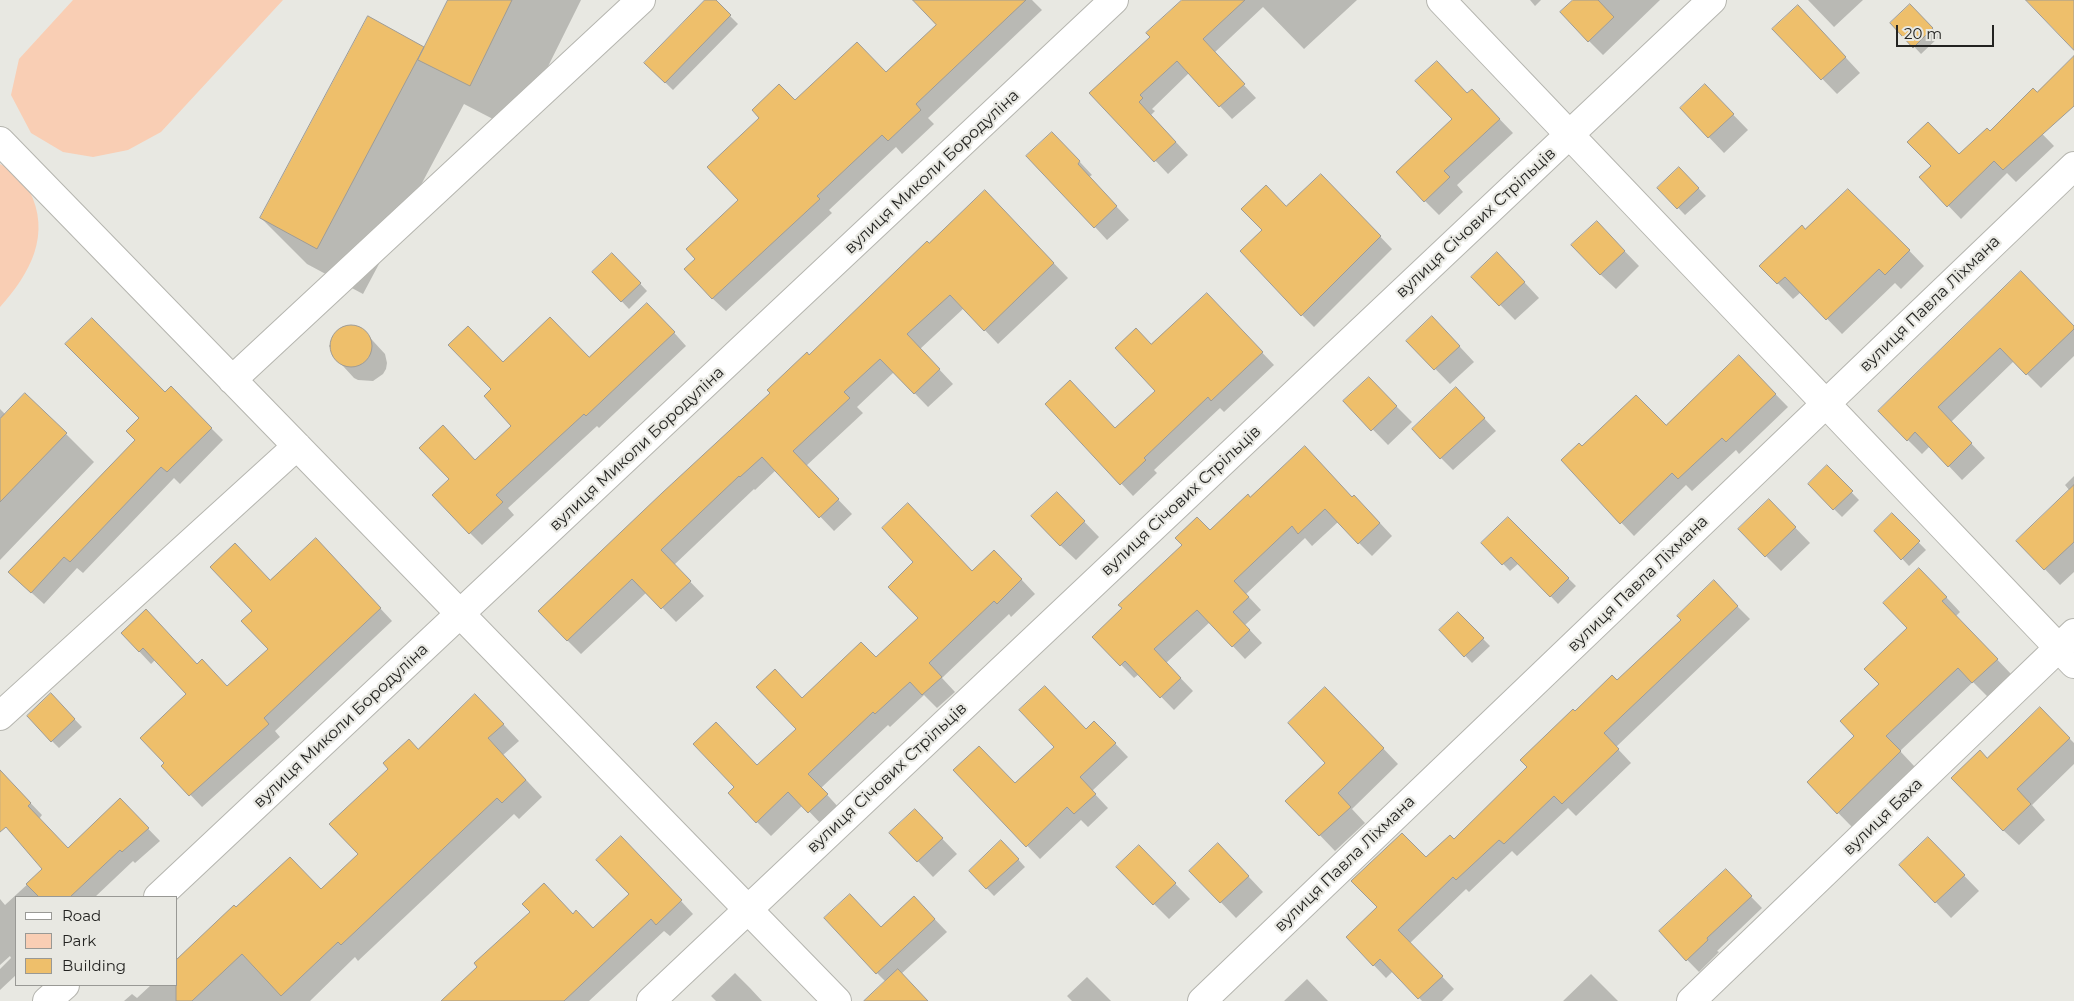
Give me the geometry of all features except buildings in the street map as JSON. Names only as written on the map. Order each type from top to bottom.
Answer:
[{"type":"street","points":[[232,380],[641,0]]},
{"type":"street","name":"вулиця Миколи Бородуліна","points":[[159,896],[1114,0]]},
{"type":"street","points":[[1441,0],[1825,404],[2069,648]]},
{"type":"street","name":"вулиця Січових Стрільців","points":[[651,1001],[1712,0]]},
{"type":"street","points":[[0,141],[837,1001]]},
{"type":"street","name":"вулиця Павла Ліхмана","points":[[1202,1001],[2074,166]]},
{"type":"street","points":[[0,716],[297,446]]},
{"type":"street","name":"вулиця Баха","points":[[1691,1001],[2069,648]]},
{"type":"street","points":[[47,1001],[64,986]]},
{"type":"green space","points":[[73,0],[283,0],[161,132],[128,150],[93,157],[63,152],[31,133],[11,95],[19,59]]},
{"type":"green space","points":[[0,164],[25,183],[29,190],[36,206],[38,238],[28,267],[11,294],[0,307]]}]
